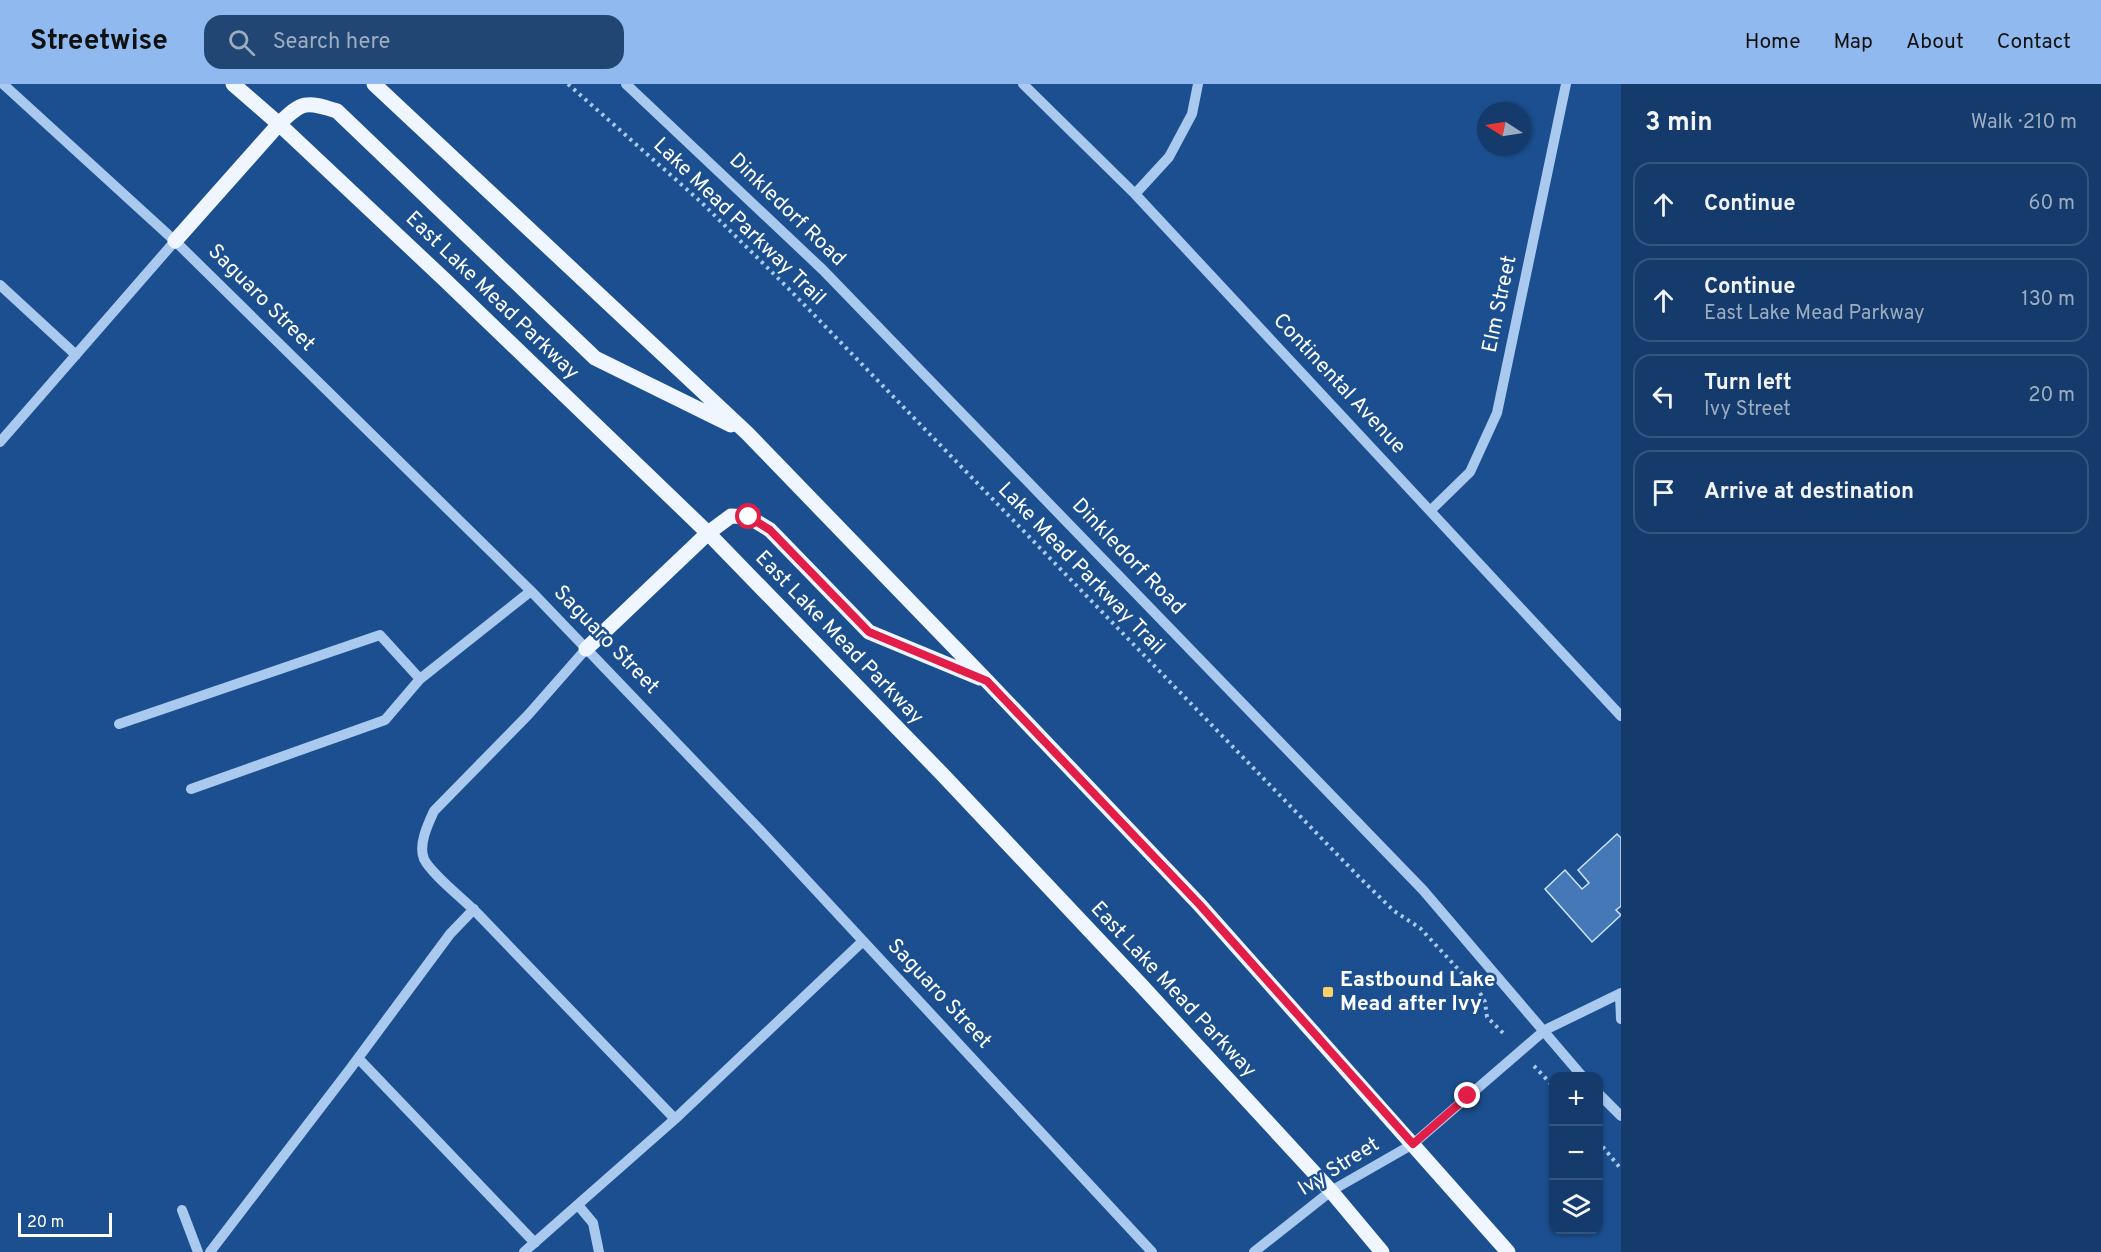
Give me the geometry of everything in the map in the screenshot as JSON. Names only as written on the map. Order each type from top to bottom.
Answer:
[{"type":"main road","name":"East Lake Mead Parkway","points":[[233,84],[279,124],[446,281],[708,533],[951,784],[1141,985],[1330,1191],[1382,1252]]},
{"type":"main road","points":[[374,84],[747,433],[1199,904],[1508,1252]]},
{"type":"main road","points":[[175,241],[279,124],[297,107],[316,104],[337,111],[595,358],[747,433]]},
{"type":"main road","points":[[586,649],[708,533],[731,516],[749,517],[770,530],[869,632],[987,681]]},
{"type":"street","name":"Saguaro Street","points":[[3,84],[175,241],[531,591],[863,941],[1152,1252]]},
{"type":"street","name":"Dinkledorf Road","points":[[626,84],[823,270],[1423,890],[1545,1030],[1578,1072]]},
{"type":"street","name":"Continental Avenue","points":[[1023,84],[1135,194],[1621,716]]},
{"type":"street","points":[[1135,194],[1170,157],[1192,114],[1198,84]]},
{"type":"street","name":"Elm Street","points":[[1430,511],[1470,472],[1497,413],[1566,84]]},
{"type":"street","points":[[0,442],[175,241]]},
{"type":"street","points":[[0,285],[76,355]]},
{"type":"street","points":[[191,789],[385,720],[420,680],[531,591]]},
{"type":"street","points":[[119,724],[380,635],[420,680]]},
{"type":"street","points":[[586,649],[528,715],[434,811],[423,843],[424,858],[432,870],[474,909],[675,1119]]},
{"type":"street","points":[[210,1252],[450,934],[474,909]]},
{"type":"street","points":[[524,1252],[675,1119],[863,941]]},
{"type":"street","points":[[1621,993],[1621,1019]]},
{"type":"street","name":"Ivy Street","points":[[1254,1252],[1330,1191],[1413,1144],[1545,1030],[1621,993]]},
{"type":"street","points":[[358,1058],[535,1243]]},
{"type":"street","points":[[1603,1097],[1621,1116]]},
{"type":"street","points":[[578,1205],[593,1223],[599,1252]]},
{"type":"street","points":[[182,1210],[198,1252]]},
{"type":"path","name":"Lake Mead Parkway Trail","points":[[568,84],[709,210],[1361,879],[1394,911],[1420,928],[1472,984]]},
{"type":"path","points":[[1479,992],[1487,1008],[1487,1017],[1549,1082]]},
{"type":"path","points":[[1603,1146],[1621,1169]]},
{"type":"building","points":[[1617,834],[1621,838],[1621,906],[1616,910],[1621,915],[1592,942],[1545,889],[1565,870],[1582,889],[1589,883],[1578,870]]},
{"type":"place","name":"Eastbound Lake Mead after Ivy","points":[[1328,992]]},
{"type":"route","points":[[749,517],[770,530],[869,632],[987,681],[1199,904],[1413,1144],[1468,1096]]}]
